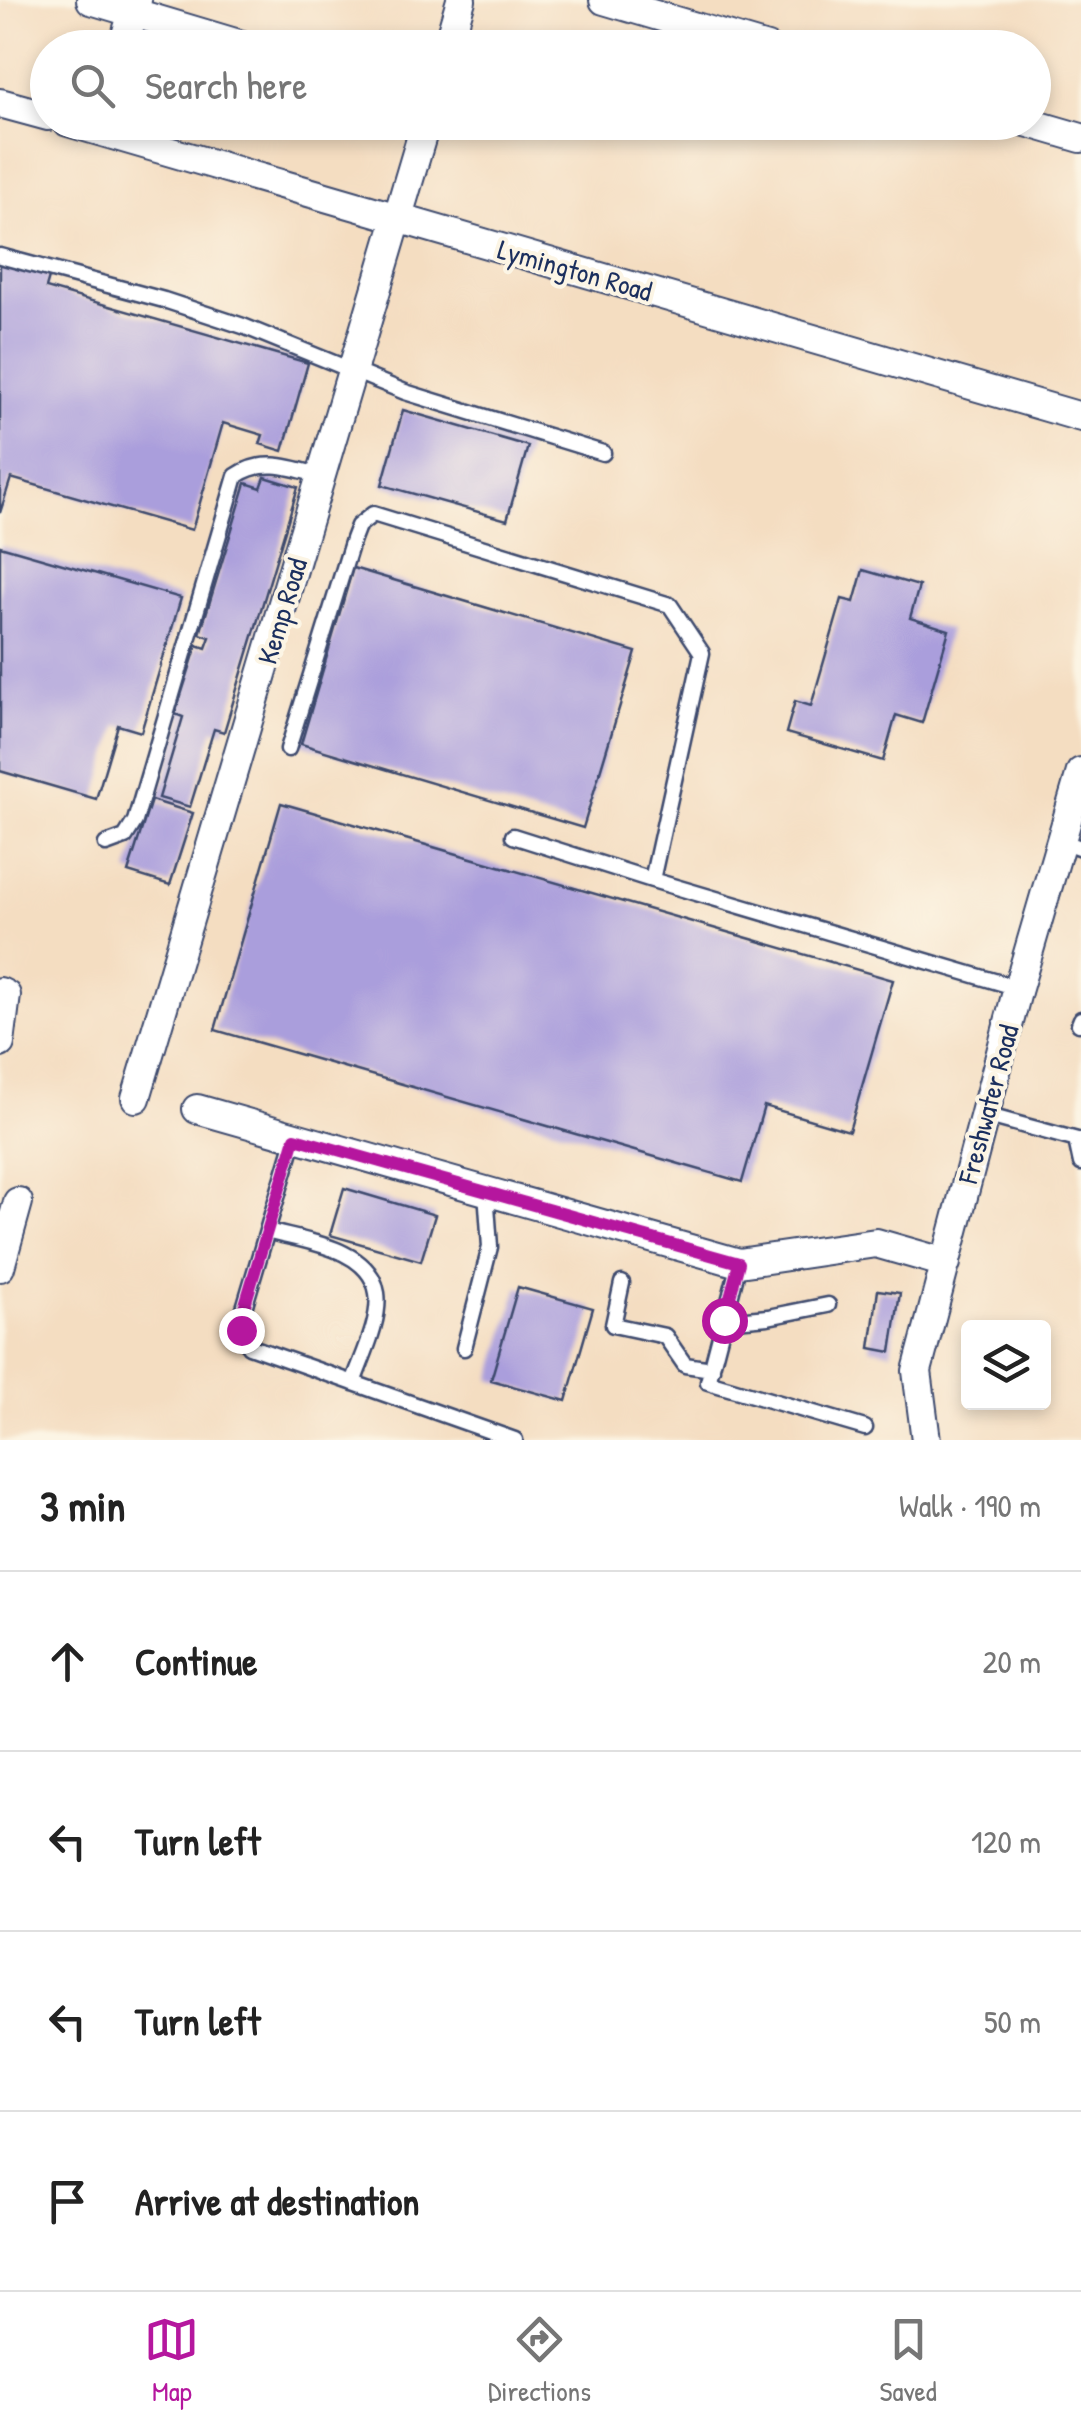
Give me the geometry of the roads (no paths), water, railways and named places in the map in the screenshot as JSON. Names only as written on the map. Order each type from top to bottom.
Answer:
[{"type":"street","points":[[91,0],[135,6],[202,30]]},
{"type":"street","points":[[452,30],[461,0]]},
{"type":"street","points":[[604,0],[706,30]]},
{"type":"street","points":[[128,30],[135,6]]},
{"type":"street","points":[[0,102],[30,111]]},
{"type":"street","points":[[1051,129],[1081,138]]},
{"type":"street","name":"Lymington Road","points":[[141,140],[397,219],[1081,417]]},
{"type":"street","name":"Kemp Road","points":[[136,1098],[421,140]]},
{"type":"street","name":"Freshwater Road","points":[[926,1440],[917,1371],[1018,988],[1071,844],[1081,772]]},
{"type":"street","points":[[0,992],[6,995],[0,1043]]},
{"type":"street","points":[[197,1109],[739,1263],[876,1242],[946,1262]]},
{"type":"street","points":[[0,1267],[18,1202]]},
{"type":"lane","points":[[0,256],[212,316],[405,392],[603,453]]},
{"type":"lane","points":[[106,844],[118,842],[135,821],[236,476],[249,467],[264,464],[322,476]]},
{"type":"lane","points":[[288,749],[353,539],[358,526],[373,514],[670,605],[702,653],[652,880]]},
{"type":"lane","points":[[514,836],[1018,988]]},
{"type":"lane","points":[[985,1114],[1078,1140],[1081,1163]]},
{"type":"lane","points":[[295,1138],[244,1308],[242,1336],[249,1346],[514,1440]]},
{"type":"lane","points":[[464,1348],[490,1247],[486,1191]]},
{"type":"lane","points":[[267,1231],[351,1257],[364,1266],[373,1281],[378,1293],[376,1311],[353,1383]]},
{"type":"lane","points":[[739,1263],[708,1382],[865,1428]]},
{"type":"lane","points":[[622,1283],[614,1325],[665,1336],[684,1365],[712,1369]]},
{"type":"lane","points":[[724,1320],[768,1317],[828,1305]]}]
